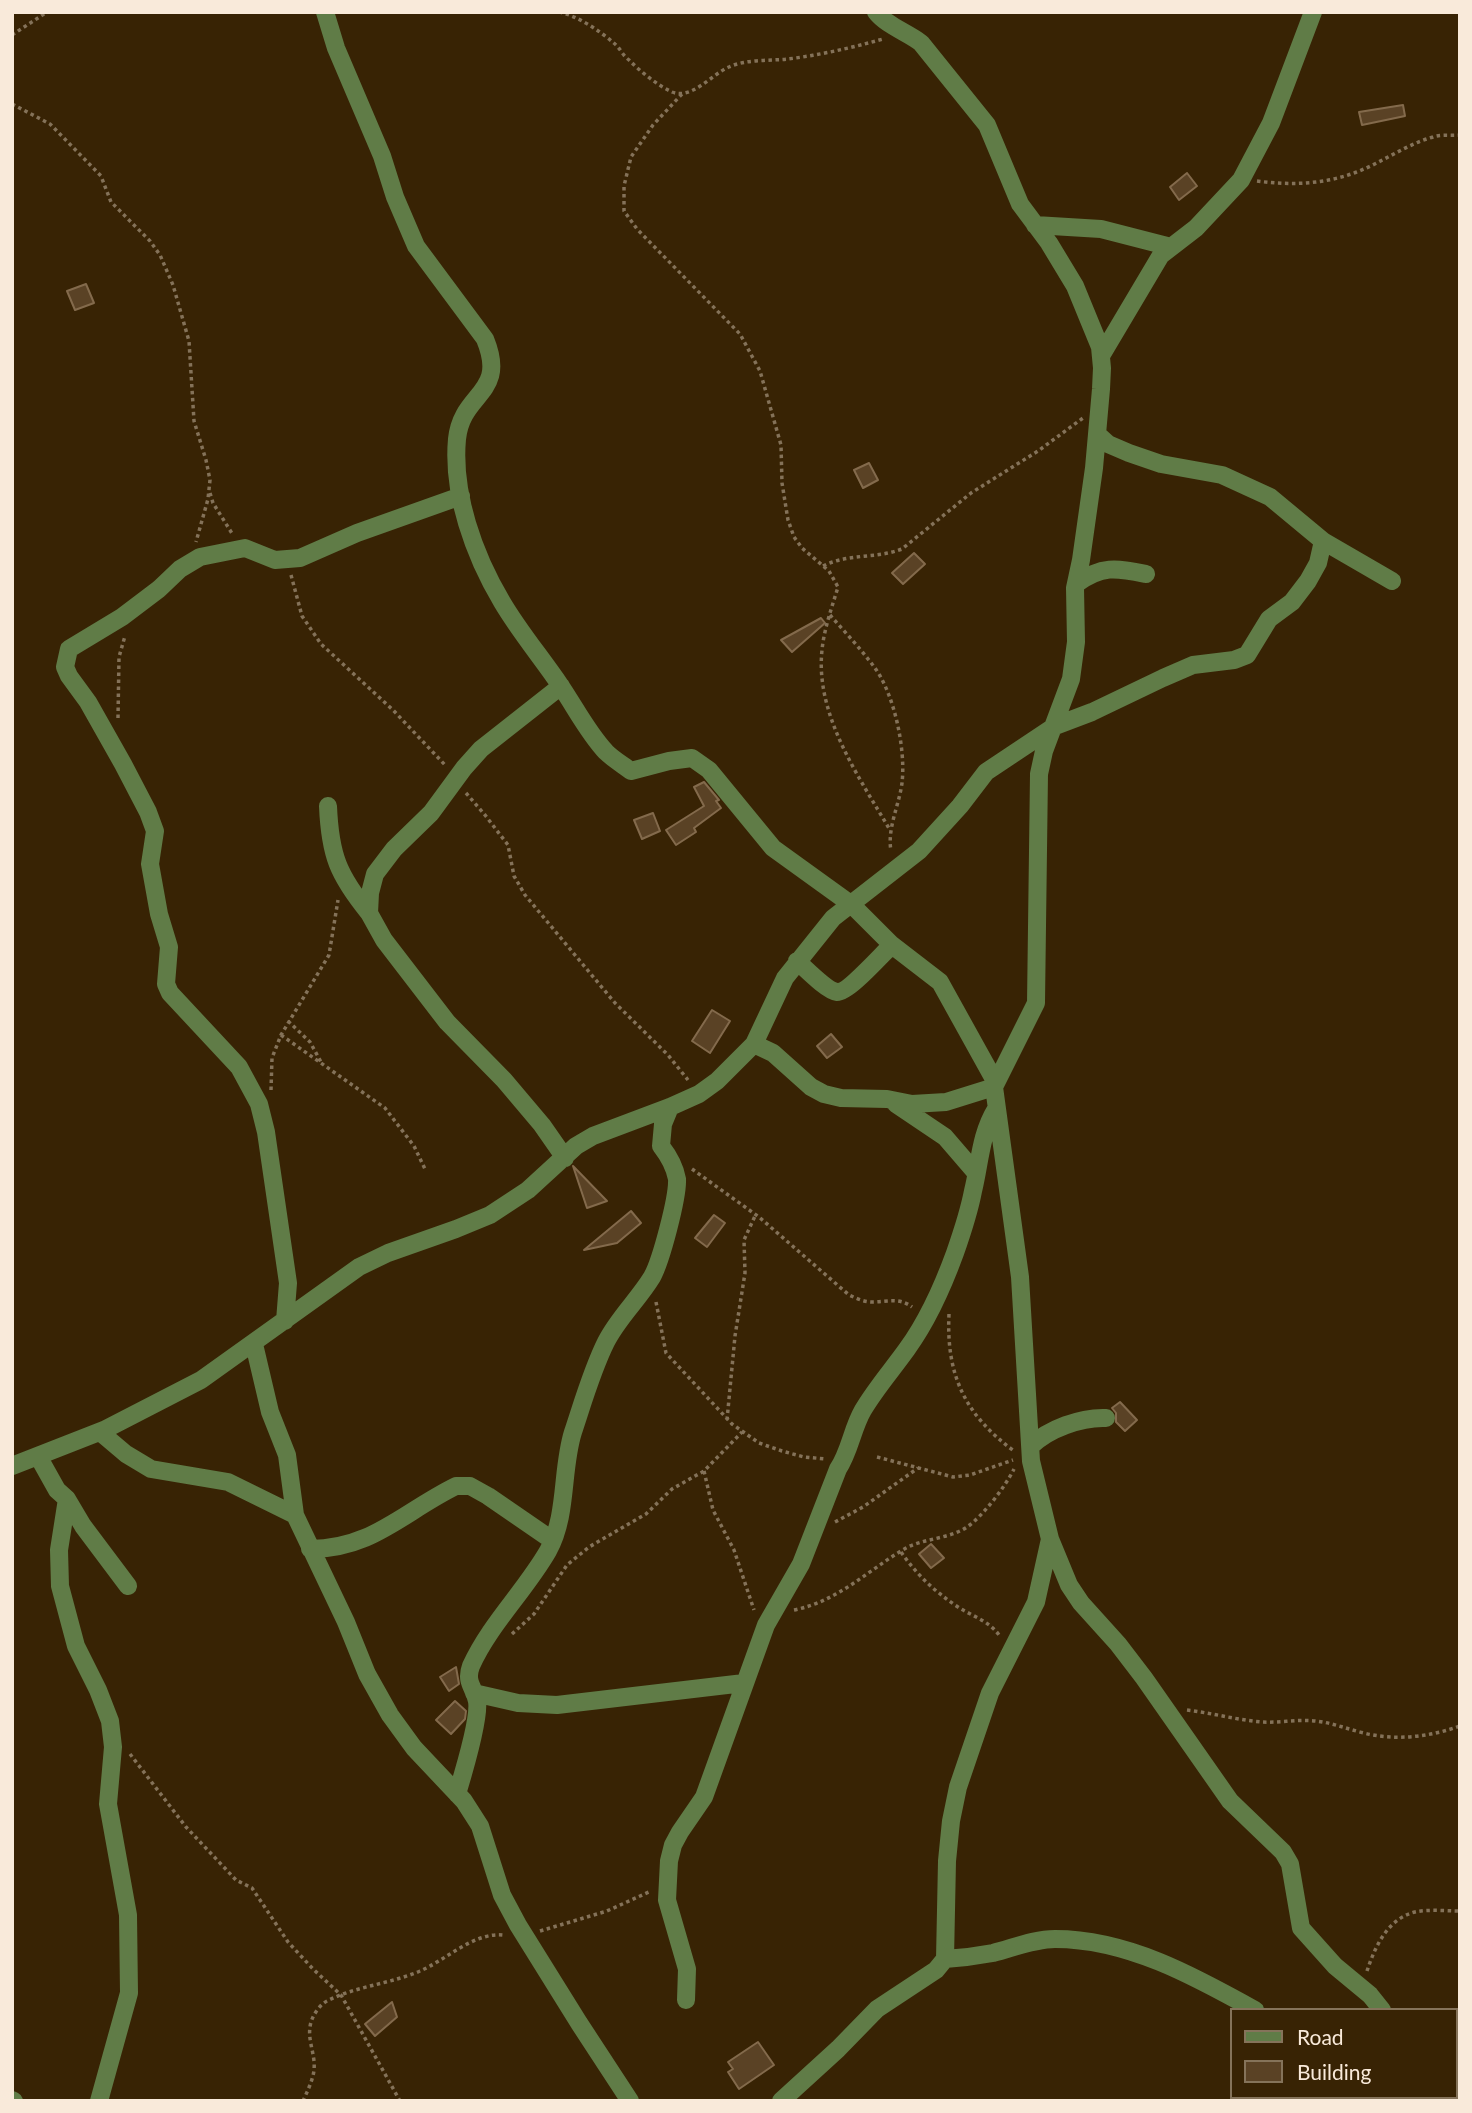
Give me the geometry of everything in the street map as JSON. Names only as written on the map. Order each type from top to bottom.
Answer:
[{"type":"street","points":[[325,12],[345,70],[382,156],[395,197],[416,246],[485,339],[492,355],[491,378],[464,413],[459,425],[456,462],[461,496],[481,560],[502,602],[606,752],[631,771],[692,758],[709,770],[774,848],[852,905],[892,945],[940,982],[995,1085],[996,1109],[1020,1277],[1031,1454],[1050,1539],[1069,1585],[1081,1603],[1118,1644],[1230,1801],[1283,1852],[1290,1864],[1301,1928],[1335,1966],[1370,1995],[1380,2008]]},
{"type":"street","points":[[754,1044],[773,1053],[811,1087],[824,1094],[841,1098],[887,1098],[912,1104],[946,1102],[995,1085],[1036,1003],[1039,774],[1044,751],[1071,679],[1076,642],[1076,584],[1100,407],[1101,356],[1075,286],[1049,243],[1020,204],[987,125],[937,61],[908,33],[881,18],[876,12]]},
{"type":"street","points":[[1101,356],[1156,263],[1171,247],[1196,228],[1241,180],[1271,123],[1313,12]]},
{"type":"street","points":[[1035,225],[1101,229],[1171,247]]},
{"type":"street","points":[[1097,434],[1108,444],[1129,453],[1161,464],[1222,475],[1270,497],[1323,541],[1392,581]]},
{"type":"street","points":[[285,1321],[288,1283],[266,1132],[259,1104],[239,1067],[170,993],[166,984],[169,947],[159,914],[150,864],[155,831],[141,797],[88,702],[69,677],[65,667],[69,649],[122,617],[180,569],[200,557],[245,548],[275,561],[300,558],[357,533],[461,496]]},
{"type":"street","points":[[12,1466],[100,1432],[201,1380],[359,1266],[490,1215],[528,1190],[576,1146],[593,1136],[699,1094],[717,1081],[754,1044],[785,978],[833,918],[919,851],[960,806],[986,772],[1055,726],[1092,712],[1193,665],[1234,660],[1247,655],[1269,619],[1292,603],[1308,581],[1318,562],[1323,541]]},
{"type":"street","points":[[1076,584],[1095,571],[1105,569],[1146,574]]},
{"type":"street","points":[[369,913],[375,874],[394,849],[431,813],[481,749],[561,685]]},
{"type":"street","points":[[328,806],[332,850],[349,889],[447,1022],[527,1107],[565,1158]]},
{"type":"street","points":[[797,961],[828,989],[836,992],[844,990],[892,945]]},
{"type":"street","points":[[887,1098],[946,1137],[976,1173]]},
{"type":"street","points":[[457,1794],[477,1715],[477,1699],[468,1685],[471,1667],[495,1627],[548,1551],[560,1512],[572,1437],[592,1375],[606,1341],[653,1276],[675,1198],[677,1178],[669,1155],[661,1146],[663,1124],[670,1107]]},
{"type":"street","points":[[686,2000],[687,1969],[669,1908],[666,1885],[673,1845],[704,1797],[763,1633],[801,1564],[862,1413],[925,1321],[955,1252],[974,1191],[983,1136],[996,1109]]},
{"type":"street","points":[[254,1344],[270,1412],[287,1455],[295,1515],[368,1674],[390,1715],[414,1748],[457,1794],[480,1826],[502,1895],[579,2023],[630,2101]]},
{"type":"street","points":[[1031,1454],[1041,1437],[1095,1417],[1106,1418]]},
{"type":"street","points":[[100,1432],[126,1454],[151,1469],[213,1477],[295,1515]]},
{"type":"street","points":[[38,1456],[57,1490],[67,1499],[83,1526],[128,1586]]},
{"type":"street","points":[[310,1549],[334,1549],[362,1541],[456,1486],[470,1486],[488,1496],[552,1540]]},
{"type":"street","points":[[67,1499],[59,1550],[60,1586],[76,1646],[110,1721],[113,1747],[108,1804],[128,1914],[129,1993],[99,2101]]},
{"type":"street","points":[[945,1959],[947,1861],[958,1787],[990,1693],[1036,1602],[1050,1539]]},
{"type":"street","points":[[474,1693],[518,1703],[557,1705],[744,1683]]},
{"type":"street","points":[[781,2101],[877,2009],[928,1976],[945,1959],[991,1953],[1039,1940],[1056,1939],[1110,1947],[1179,1970],[1251,2008]]},
{"type":"path","points":[[12,35],[47,12]]},
{"type":"path","points":[[559,12],[589,26],[617,45],[627,60],[656,82],[682,94],[688,93],[714,74],[731,66],[819,54],[908,33]]},
{"type":"path","points":[[682,94],[653,125],[631,157],[624,186],[624,211],[637,229],[740,334],[760,371],[781,445],[782,483],[788,520],[794,537],[802,548],[823,566],[838,587],[822,650],[829,714],[857,773],[890,830]]},
{"type":"path","points":[[12,104],[50,124],[70,143],[101,176],[111,202],[150,241],[160,255],[181,309],[189,341],[194,421],[206,460],[213,503],[235,538],[245,548]]},
{"type":"path","points":[[1241,180],[1281,184],[1323,182],[1361,170],[1406,147],[1435,136],[1460,135]]},
{"type":"path","points":[[823,566],[837,559],[889,554],[902,548],[989,480],[1014,467],[1100,407]]},
{"type":"path","points":[[180,569],[195,544],[210,491]]},
{"type":"path","points":[[287,559],[302,617],[321,644],[434,752],[501,834],[508,845],[514,876],[525,895],[615,1003],[668,1055],[699,1094]]},
{"type":"path","points":[[830,615],[873,665],[887,689],[898,726],[903,771],[900,801],[890,830],[895,869]]},
{"type":"path","points":[[109,739],[119,714],[119,657],[125,634]]},
{"type":"path","points":[[259,1104],[272,1088],[272,1058],[281,1035],[329,955],[338,897]]},
{"type":"path","points":[[288,1021],[310,1042],[321,1062]]},
{"type":"path","points":[[281,1035],[385,1108],[414,1146],[425,1169]]},
{"type":"path","points":[[669,1155],[694,1170],[776,1232],[849,1295],[871,1302],[905,1302],[925,1321]]},
{"type":"path","points":[[727,1420],[735,1336],[745,1273],[744,1240],[755,1216]]},
{"type":"path","points":[[653,1276],[666,1353],[727,1420],[759,1443],[804,1457],[822,1459],[847,1455]]},
{"type":"path","points":[[949,1309],[948,1349],[954,1377],[962,1396],[980,1421],[1000,1440],[1031,1454]]},
{"type":"path","points":[[511,1635],[534,1614],[568,1565],[589,1547],[646,1514],[671,1489],[704,1471],[742,1432]]},
{"type":"path","points":[[772,1615],[824,1601],[848,1589],[901,1552],[965,1528],[985,1509],[1011,1475],[1019,1459],[970,1475],[953,1477],[877,1457]]},
{"type":"path","points":[[815,1531],[863,1507],[918,1468]]},
{"type":"path","points":[[704,1471],[713,1510],[734,1550],[763,1633]]},
{"type":"path","points":[[901,1552],[922,1580],[957,1606],[991,1626],[1000,1637],[1009,1657]]},
{"type":"path","points":[[1164,1707],[1263,1722],[1324,1722],[1388,1737],[1441,1732],[1460,1726]]},
{"type":"path","points":[[129,1753],[186,1827],[236,1880],[252,1888],[288,1942],[341,1995],[400,2101]]},
{"type":"path","points":[[303,2101],[314,2070],[308,2031],[313,2015],[323,2003],[421,1971],[492,1934],[525,1935],[549,1930],[607,1911],[666,1885]]},
{"type":"path","points":[[1370,1995],[1366,1975],[1375,1948],[1381,1937],[1396,1923],[1415,1912],[1460,1911]]},
{"type":"building","points":[[1403,105],[1405,116],[1362,125],[1359,112]]},
{"type":"building","points":[[1187,173],[1197,186],[1179,200],[1170,187]]},
{"type":"building","points":[[86,284],[94,303],[75,310],[67,291]]},
{"type":"building","points":[[869,463],[878,480],[863,488],[854,470]]},
{"type":"building","points":[[914,553],[925,564],[903,584],[892,573]]},
{"type":"building","points":[[821,618],[825,623],[792,652],[781,640]]},
{"type":"building","points":[[704,782],[719,800],[716,801],[721,808],[694,828],[696,832],[676,845],[666,830],[704,806],[694,787]]},
{"type":"building","points":[[653,813],[660,831],[642,839],[634,820]]},
{"type":"building","points":[[712,1010],[730,1021],[710,1053],[692,1041]]},
{"type":"building","points":[[831,1034],[842,1047],[827,1058],[817,1046]]},
{"type":"building","points":[[573,1166],[607,1201],[587,1208]]},
{"type":"building","points":[[631,1211],[641,1223],[617,1243],[584,1250]]},
{"type":"building","points":[[714,1215],[725,1223],[707,1247],[695,1238]]},
{"type":"building","points":[[1120,1402],[1137,1420],[1125,1431],[1116,1422],[1116,1413],[1112,1408]]},
{"type":"building","points":[[931,1544],[944,1558],[931,1568],[919,1554]]},
{"type":"building","points":[[456,1667],[459,1684],[449,1691],[440,1677]]},
{"type":"building","points":[[455,1701],[466,1711],[465,1719],[451,1734],[436,1720]]},
{"type":"building","points":[[392,2002],[397,2017],[375,2036],[365,2024]]},
{"type":"building","points":[[758,2042],[774,2065],[739,2089],[728,2072],[733,2069],[728,2062]]}]
